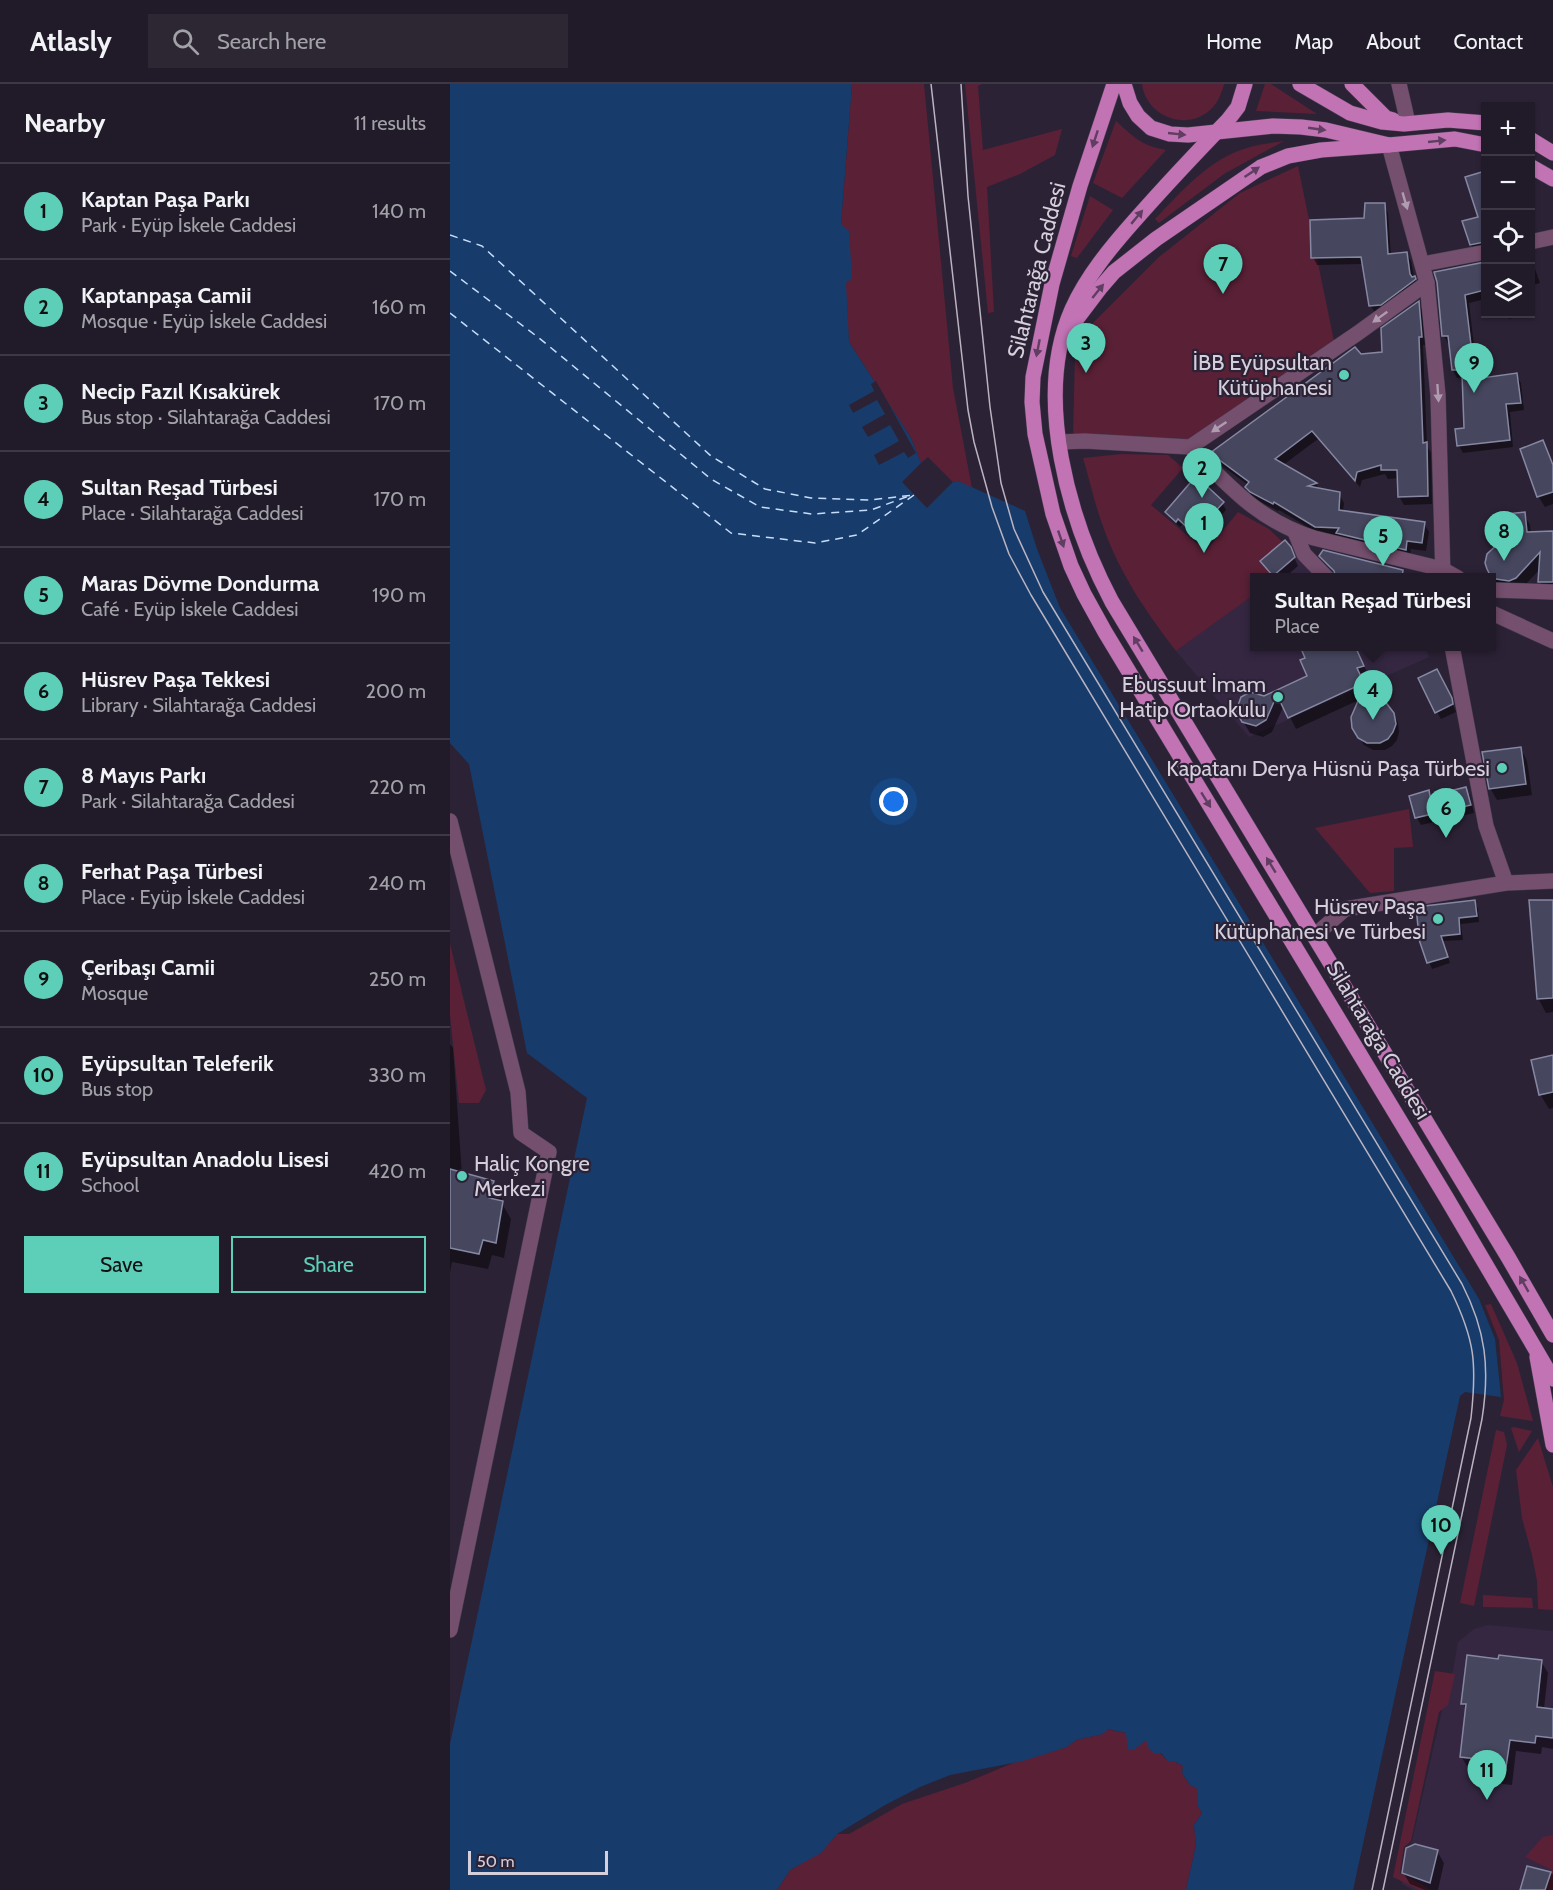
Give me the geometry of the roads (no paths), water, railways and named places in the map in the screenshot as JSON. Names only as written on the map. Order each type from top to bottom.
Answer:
[{"type":"main road","name":"Silahtarağa Caddesi","points":[[1114,84],[1080,186],[1052,284],[1033,377],[1032,402],[1035,434],[1056,523],[1075,575],[1105,632],[1286,929],[1553,1379]]},
{"type":"main road","points":[[1124,84],[1130,104],[1138,116],[1151,128],[1170,134],[1273,126],[1301,127],[1326,130],[1389,145]]},
{"type":"main road","name":"Silahtarağa Caddesi","points":[[1245,84],[1238,107],[1152,200],[1105,255],[1076,301],[1059,355],[1055,398],[1061,456],[1073,504],[1092,561],[1104,587],[1553,1335]]},
{"type":"main road","points":[[1300,84],[1350,113],[1382,122],[1406,124],[1448,120],[1481,123]]},
{"type":"main road","points":[[1352,84],[1386,118],[1406,124]]},
{"type":"main road","points":[[1063,337],[1114,272],[1156,239],[1261,167],[1288,156],[1321,150],[1455,139],[1481,144]]},
{"type":"main road","points":[[1535,143],[1553,153]]},
{"type":"main road","points":[[1535,168],[1553,179]]},
{"type":"main road","points":[[1536,1348],[1553,1445]]},
{"type":"street","points":[[1399,84],[1406,124]]},
{"type":"street","points":[[1190,447],[1239,496],[1273,521],[1295,532],[1443,573],[1438,395],[1427,283],[1389,145]]},
{"type":"street","points":[[1535,241],[1553,237]]},
{"type":"street","points":[[1423,264],[1481,253]]},
{"type":"street","points":[[1059,442],[1085,441],[1190,447],[1358,333],[1427,283]]},
{"type":"street","points":[[1295,532],[1304,554],[1322,573]]},
{"type":"street","points":[[1496,590],[1553,591]]},
{"type":"street","points":[[1496,615],[1553,641]]},
{"type":"street","points":[[1453,651],[1486,826],[1506,883]]},
{"type":"street","points":[[450,821],[519,1092],[521,1133],[549,1152],[450,1630]]},
{"type":"street","points":[[1314,936],[1345,909],[1506,883],[1553,880]]},
{"type":"water","points":[[450,84],[852,84],[841,224],[849,231],[852,278],[846,283],[849,342],[911,438],[921,463],[902,482],[927,508],[953,482],[958,481],[1025,511],[1060,608],[1479,1299],[1495,1339],[1501,1397],[1465,1392],[1460,1396],[1353,1890],[1186,1890],[1196,1845],[1194,1825],[1202,1813],[1198,1806],[1198,1789],[1190,1785],[1182,1773],[1183,1766],[1174,1761],[1168,1761],[1161,1753],[1155,1754],[1149,1749],[1146,1740],[1134,1750],[1128,1749],[1126,1733],[1108,1729],[1103,1734],[1076,1740],[1067,1747],[1023,1761],[950,1775],[920,1787],[837,1834],[821,1853],[790,1870],[777,1890],[450,1890],[450,1744],[587,1098],[527,1053],[469,764],[450,743]]},
{"type":"tram line","points":[[931,84],[968,410],[974,442],[992,507],[1009,554],[1031,595],[1451,1291],[1469,1338],[1474,1367],[1471,1418],[1372,1890]]},
{"type":"tram line","points":[[961,84],[968,196],[990,407],[1001,483],[1014,529],[1043,592],[1462,1284],[1481,1334],[1486,1366],[1482,1419],[1383,1890]]},
{"type":"place","name":"8 Mayıs Parkı","points":[[1223,294]]},
{"type":"place","name":"Necip Fazıl Kısakürek","points":[[1086,373]]},
{"type":"place","name":"İBB Eyüpsultan Kütüphanesi","points":[[1344,375]]},
{"type":"place","name":"Çeribaşı Camii","points":[[1474,393]]},
{"type":"place","name":"Kaptanpaşa Camii","points":[[1202,498]]},
{"type":"place","name":"Kaptan Paşa Parkı","points":[[1204,553]]},
{"type":"place","name":"Ferhat Paşa Türbesi","points":[[1504,561]]},
{"type":"place","name":"Maras Dövme Dondurma","points":[[1383,566]]},
{"type":"place","name":"Ebussuut İmam Hatip Ortaokulu","points":[[1278,697]]},
{"type":"place","name":"Sultan Reşad Türbesi","points":[[1373,720]]},
{"type":"place","name":"Kapatanı Derya Hüsnü Paşa Türbesi","points":[[1502,768]]},
{"type":"place","name":"Hüsrev Paşa Tekkesi","points":[[1446,838]]},
{"type":"place","name":"Hüsrev Paşa Kütüphanesi ve Türbesi","points":[[1438,919]]},
{"type":"place","name":"Haliç Kongre Merkezi","points":[[462,1176]]},
{"type":"place","name":"Eyüpsultan Teleferik","points":[[1441,1555]]},
{"type":"place","name":"Eyüpsultan Anadolu Lisesi","points":[[1487,1800]]}]
